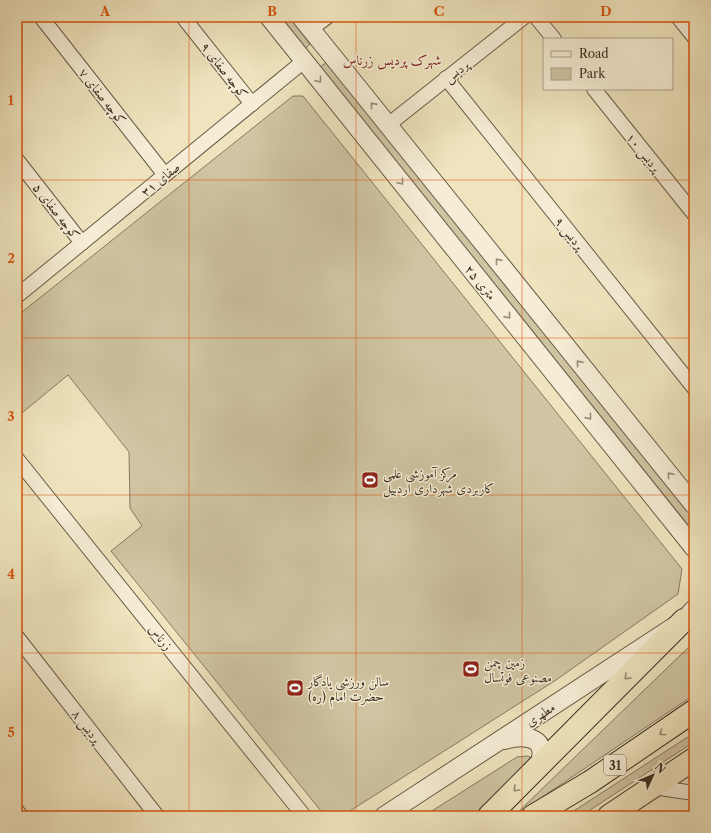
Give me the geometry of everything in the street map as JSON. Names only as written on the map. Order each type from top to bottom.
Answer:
[{"type":"highway","points":[[489,816],[689,614]]},
{"type":"highway","name":"31","points":[[533,816],[590,782],[694,711]]},
{"type":"highway","points":[[610,816],[694,759]]},
{"type":"street","name":"کوچه صفای ۷","points":[[41,17],[165,175]]},
{"type":"street","name":"کوچه صفای ۹","points":[[183,17],[252,104]]},
{"type":"street","name":"۲۵ متری","points":[[269,17],[694,548]]},
{"type":"street","points":[[306,23],[327,17]]},
{"type":"street","name":"پردیس","points":[[388,124],[524,17]]},
{"type":"street","points":[[536,17],[553,38]]},
{"type":"street","points":[[678,17],[694,37]]},
{"type":"street","name":"۲۵ متری","points":[[306,23],[694,505]]},
{"type":"street","points":[[304,61],[324,45]]},
{"type":"street","name":"صفای ۳۱","points":[[17,296],[304,61]]},
{"type":"street","name":"پردیس ۹","points":[[446,78],[694,388]]},
{"type":"street","name":"پردیس ۱۰","points":[[595,90],[694,214]]},
{"type":"street","name":"کوچه صفای ۵","points":[[17,160],[82,243]]},
{"type":"street","name":"زرناس","points":[[17,459],[304,816]]},
{"type":"street","name":"مطهری","points":[[384,816],[689,614]]},
{"type":"street","name":"پردیس ۸","points":[[17,637],[157,816]]},
{"type":"street","points":[[496,743],[521,736],[529,737],[536,741],[542,753],[542,758],[538,767]]},
{"type":"street","points":[[653,786],[694,792]]},
{"type":"street","points":[[17,811],[21,816]]},
{"type":"green space","points":[[280,17],[289,17],[310,44],[305,49]]},
{"type":"green space","points":[[327,62],[694,518],[693,531],[320,67]]},
{"type":"green space","name":"مرکز آموزشی علمی کاربردی شهرداری اردبیل","points":[[293,96],[303,96],[682,569],[678,594],[556,680],[342,816],[325,816],[111,551],[142,526],[130,508],[129,452],[68,375],[17,417],[17,316]]},
{"type":"green space","points":[[694,642],[694,695],[514,816]]},
{"type":"green space","points":[[694,733],[694,742],[581,816],[566,816]]},
{"type":"green space","points":[[527,756],[533,758],[527,769],[475,816],[424,816],[517,757]]},
{"type":"place","name":"مرکز آموزشی علمی کاربردی شهرداری اردبیل","points":[[370,480]]},
{"type":"place","name":"زمین چمن مصنوعی فوتسال","points":[[471,669]]},
{"type":"place","name":"سالن ورزشی یادگار حضرت امام (ره)","points":[[295,688]]},
{"type":"district","name":"شهرک پردیس زرناس","points":[[392,60]]}]
